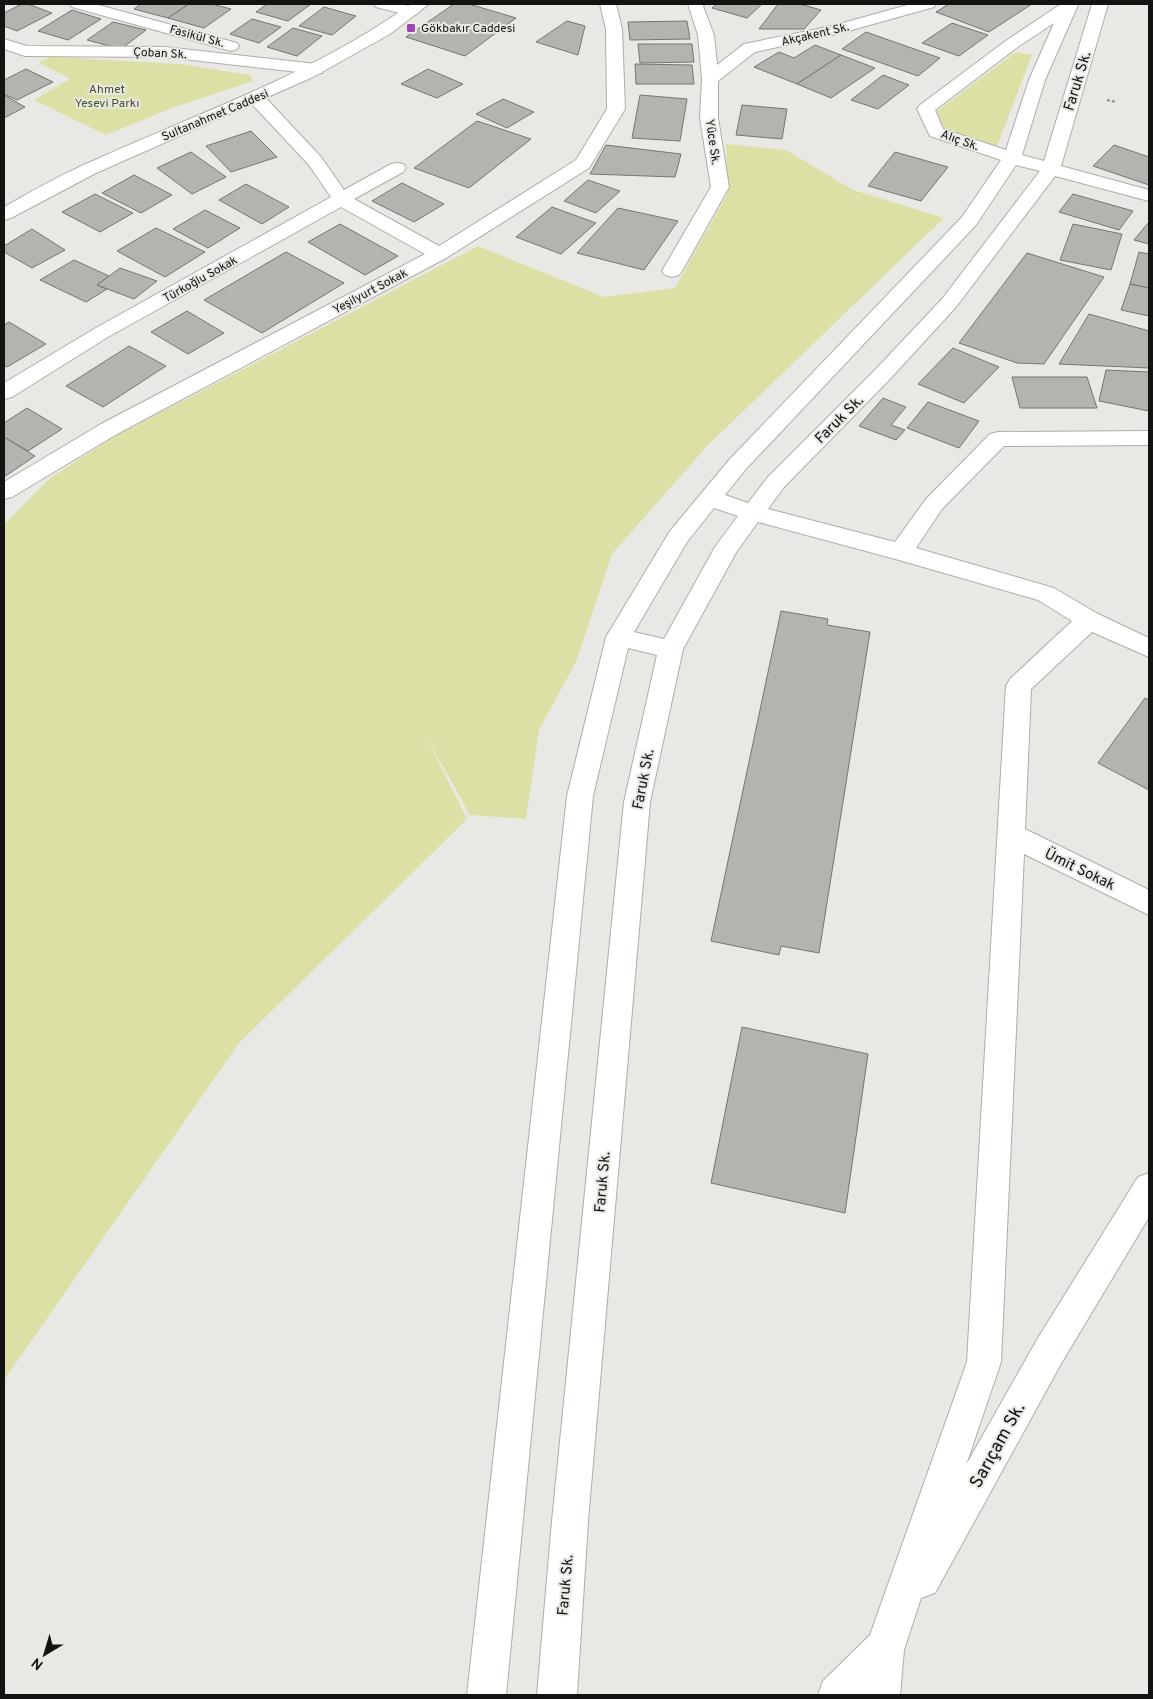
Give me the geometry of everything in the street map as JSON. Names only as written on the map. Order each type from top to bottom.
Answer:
[{"type":"street","name":"Fasikül Sk.","points":[[78,4],[316,69]]},
{"type":"street","points":[[382,4],[416,8]]},
{"type":"street","name":"Yeşilyurt Sokak","points":[[4,492],[109,429],[439,254],[583,164],[616,109],[614,30],[608,4]]},
{"type":"street","name":"Yüce Sk.","points":[[672,272],[720,187],[709,118],[710,79],[706,35],[692,4]]},
{"type":"street","name":"Akçakent Sk.","points":[[710,79],[750,48],[835,30],[928,4]]},
{"type":"street","points":[[486,1695],[580,796],[618,637],[678,537],[709,498],[737,465],[970,221],[1012,158],[1037,80],[1070,4]]},
{"type":"street","name":"Alıç Sk.","points":[[1070,4],[1013,43],[926,109],[936,132],[1012,158],[1149,196]]},
{"type":"street","name":"Faruk Sk.","points":[[557,1695],[571,1511],[637,802],[671,649],[727,547],[776,482],[884,374],[949,303],[1051,169],[1100,4]]},
{"type":"street","name":"Sultanahmet Caddesi","points":[[4,214],[100,164],[256,98],[316,69],[416,8]]},
{"type":"street","name":"Çoban Sk.","points":[[4,44],[25,51],[165,52],[316,69]]},
{"type":"street","points":[[4,61],[25,51]]},
{"type":"street","points":[[256,98],[315,161],[342,200],[439,254]]},
{"type":"street","name":"Türkoğlu Sokak","points":[[4,392],[101,333],[397,168]]},
{"type":"street","points":[[901,552],[934,504],[998,439],[1149,438]]},
{"type":"street","points":[[709,498],[752,513],[901,552],[1046,594],[1089,620],[1149,648]]},
{"type":"street","points":[[882,1695],[885,1647],[984,1362],[1019,686],[1089,620]]},
{"type":"street","points":[[618,637],[671,649]]},
{"type":"street","name":"Ümit Sokak","points":[[1011,835],[1149,903]]},
{"type":"street","name":"Sarıçam Sk.","points":[[838,1695],[885,1647],[1050,1350],[1149,1188]]},
{"type":"green space","points":[[1016,52],[1032,55],[997,146],[946,129],[936,112]]},
{"type":"green space","name":"Ahmet Yesevi Parkı","points":[[52,57],[180,64],[250,75],[253,81],[172,108],[106,135],[34,100],[70,79],[38,62]]},
{"type":"green space","points":[[726,144],[786,150],[853,190],[944,218],[707,446],[612,554],[576,662],[539,730],[526,819],[470,815],[426,736],[467,819],[239,1043],[4,1380],[4,525],[50,478],[114,437],[478,246],[604,297],[675,288],[727,195]]},
{"type":"building","points":[[22,4],[28,4],[52,13],[17,31],[4,26],[4,13]]},
{"type":"building","points":[[141,4],[189,4],[168,18],[134,9]]},
{"type":"building","points":[[189,4],[212,4],[231,9],[204,28],[168,18]]},
{"type":"building","points":[[267,4],[311,4],[288,21],[256,12]]},
{"type":"building","points":[[454,4],[469,4],[516,18],[465,56],[406,37]]},
{"type":"building","points":[[717,4],[762,4],[747,18],[712,8]]},
{"type":"building","points":[[778,4],[800,4],[821,10],[804,29],[759,29]]},
{"type":"building","points":[[949,4],[1032,4],[989,32],[936,12]]},
{"type":"building","points":[[324,7],[356,16],[332,35],[299,26]]},
{"type":"building","points":[[72,10],[101,19],[68,40],[38,31]]},
{"type":"building","points":[[252,19],[281,27],[259,43],[230,34]]},
{"type":"building","points":[[567,21],[585,26],[578,55],[536,42]]},
{"type":"building","points":[[687,21],[690,39],[630,40],[628,22]]},
{"type":"building","points":[[113,22],[146,30],[121,49],[87,40]]},
{"type":"building","points":[[952,23],[988,35],[959,56],[922,43]]},
{"type":"building","points":[[293,28],[322,36],[297,56],[267,47]]},
{"type":"building","points":[[866,32],[940,58],[918,76],[842,49]]},
{"type":"building","points":[[638,44],[692,44],[694,62],[640,63]]},
{"type":"building","points":[[815,45],[841,55],[797,84],[754,67],[779,52],[794,58]]},
{"type":"building","points":[[841,55],[875,68],[831,98],[797,84]]},
{"type":"building","points":[[635,64],[692,65],[694,84],[636,84]]},
{"type":"building","points":[[26,69],[53,82],[17,100],[4,94],[4,80]]},
{"type":"building","points":[[428,69],[463,84],[437,98],[401,84]]},
{"type":"building","points":[[883,75],[909,85],[878,109],[851,100]]},
{"type":"building","points":[[4,95],[25,107],[4,118]]},
{"type":"building","points":[[640,95],[687,99],[680,141],[632,138]]},
{"type":"building","points":[[503,99],[534,112],[507,128],[476,114]]},
{"type":"building","points":[[742,105],[787,109],[782,139],[736,135]]},
{"type":"building","points":[[477,121],[531,139],[469,188],[414,168]]},
{"type":"building","points":[[251,131],[277,157],[231,172],[206,146]]},
{"type":"building","points":[[606,145],[681,154],[675,177],[590,174]]},
{"type":"building","points":[[1114,145],[1149,157],[1149,185],[1093,166]]},
{"type":"building","points":[[191,152],[226,177],[192,194],[157,168]]},
{"type":"building","points":[[895,152],[948,167],[921,201],[868,186]]},
{"type":"building","points":[[134,175],[172,195],[141,213],[102,193]]},
{"type":"building","points":[[588,180],[620,191],[596,213],[564,201]]},
{"type":"building","points":[[402,183],[444,204],[414,222],[372,201]]},
{"type":"building","points":[[246,184],[289,207],[262,224],[219,200]]},
{"type":"building","points":[[95,194],[133,213],[100,232],[62,212]]},
{"type":"building","points":[[1073,194],[1133,211],[1119,230],[1059,212]]},
{"type":"building","points":[[552,207],[596,223],[561,254],[516,237]]},
{"type":"building","points":[[618,208],[678,221],[644,270],[577,253]]},
{"type":"building","points":[[205,210],[240,228],[208,248],[173,229]]},
{"type":"building","points":[[1149,222],[1149,244],[1134,240]]},
{"type":"building","points":[[340,224],[398,256],[365,275],[308,242]]},
{"type":"building","points":[[1073,224],[1122,234],[1111,270],[1060,260]]},
{"type":"building","points":[[156,228],[205,252],[165,277],[117,251]]},
{"type":"building","points":[[32,229],[65,250],[32,268],[4,252],[4,246]]},
{"type":"building","points":[[286,252],[344,283],[262,333],[204,300]]},
{"type":"building","points":[[1139,252],[1149,254],[1149,288],[1130,284]]},
{"type":"building","points":[[1027,253],[1104,277],[1044,364],[1017,363],[959,343]]},
{"type":"building","points":[[74,260],[109,276],[97,285],[107,289],[86,302],[40,280]]},
{"type":"building","points":[[120,268],[157,281],[134,299],[97,285]]},
{"type":"building","points":[[1130,284],[1149,288],[1149,316],[1121,310]]},
{"type":"building","points":[[187,311],[224,333],[188,354],[151,332]]},
{"type":"building","points":[[1089,314],[1149,331],[1149,368],[1059,364]]},
{"type":"building","points":[[9,322],[46,344],[7,367],[4,365],[4,325]]},
{"type":"building","points":[[129,346],[166,366],[103,407],[66,386]]},
{"type":"building","points":[[953,348],[999,367],[964,403],[918,384]]},
{"type":"building","points":[[1106,370],[1149,372],[1149,411],[1099,401]]},
{"type":"building","points":[[1012,377],[1087,377],[1097,408],[1020,408]]},
{"type":"building","points":[[883,398],[906,407],[891,425],[905,430],[896,440],[859,426]]},
{"type":"building","points":[[928,402],[979,421],[959,448],[907,428]]},
{"type":"building","points":[[27,408],[62,429],[28,451],[4,437],[4,423]]},
{"type":"building","points":[[4,437],[35,456],[4,477]]},
{"type":"building","points":[[781,611],[828,619],[827,625],[870,632],[819,953],[781,946],[779,955],[711,941]]},
{"type":"building","points":[[1145,698],[1149,700],[1149,790],[1098,763]]},
{"type":"building","points":[[742,1027],[868,1054],[845,1213],[711,1183]]},
{"type":"place","name":"Gökbakır Caddesi","points":[[411,28]]}]
